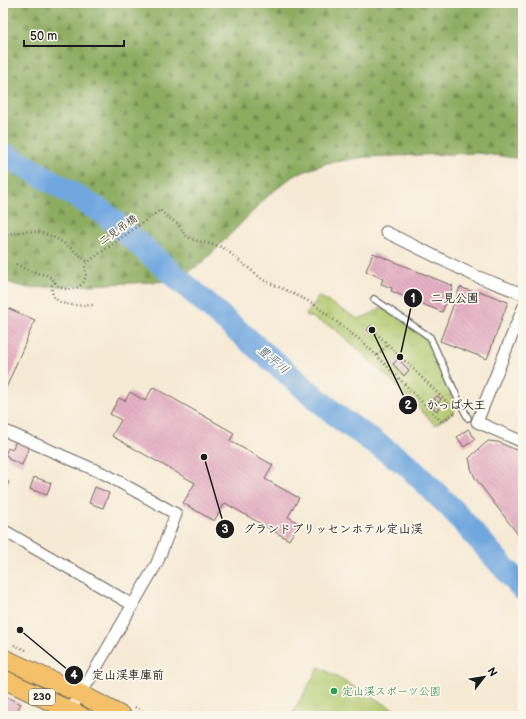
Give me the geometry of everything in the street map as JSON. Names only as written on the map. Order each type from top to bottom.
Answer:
[{"type":"highway","name":"230","points":[[3,658],[81,694],[122,716]]},
{"type":"highway","name":"230","points":[[3,680],[76,713]]},
{"type":"street","points":[[386,232],[473,275],[523,294]]},
{"type":"street","points":[[523,308],[477,422],[523,442]]},
{"type":"street","points":[[3,430],[108,475],[176,514],[157,563],[81,694],[76,713]]},
{"type":"street","points":[[3,530],[133,605]]},
{"type":"lane","points":[[374,299],[430,337],[468,418]]},
{"type":"path","name":"二見吊橋","points":[[88,261],[160,210],[178,224],[185,235],[191,239],[222,247],[263,280],[312,303],[364,343],[377,355]]},
{"type":"path","points":[[3,236],[24,232],[45,233],[65,243],[88,261],[85,266],[87,273],[85,279],[77,288],[72,289],[62,288],[47,275],[26,270],[16,264]]},
{"type":"path","points":[[55,282],[52,285],[51,292],[60,302],[69,305],[95,305]]},
{"type":"path","points":[[376,333],[388,344],[458,412],[442,422],[377,355],[388,344]]},
{"type":"green space","points":[[3,3],[523,3],[523,159],[477,153],[366,157],[327,163],[293,176],[269,195],[202,263],[173,281],[27,288],[3,281]]},
{"type":"green space","points":[[319,296],[358,319],[371,314],[382,307],[427,339],[455,403],[454,412],[435,425],[386,375],[334,328],[306,315]]},
{"type":"green space","name":"定山渓スポーツ公園","points":[[319,667],[406,716],[291,716]]},
{"type":"building","points":[[373,253],[453,286],[442,312],[391,291],[392,288],[381,284],[383,279],[366,271]]},
{"type":"building","points":[[460,287],[478,294],[479,291],[508,302],[487,359],[440,341]]},
{"type":"building","points":[[3,306],[35,320],[3,395]]},
{"type":"building","points":[[371,325],[376,329],[372,334],[367,330]]},
{"type":"building","points":[[398,359],[409,370],[404,376],[393,364]]},
{"type":"building","points":[[153,387],[234,433],[230,441],[273,465],[265,479],[299,498],[288,517],[299,523],[289,540],[225,503],[214,521],[183,503],[195,483],[112,436],[121,420],[110,414],[119,398],[125,401],[130,392],[145,401]]},
{"type":"building","points":[[437,396],[441,399],[438,403],[434,399]]},
{"type":"building","points":[[436,404],[439,408],[437,411],[433,408]]},
{"type":"building","points":[[468,429],[475,439],[464,447],[457,437]]},
{"type":"building","points":[[16,441],[29,447],[22,465],[8,459],[9,457],[5,455],[8,448],[12,450]]},
{"type":"building","points":[[488,441],[498,442],[523,453],[523,541],[475,478],[471,468],[469,458]]},
{"type":"building","points":[[34,477],[51,483],[47,495],[30,489]]},
{"type":"building","points":[[3,480],[9,482],[3,494]]},
{"type":"building","points":[[95,487],[109,493],[103,508],[89,503]]},
{"type":"building","points":[[3,695],[21,704],[14,716],[3,716]]},
{"type":"building","points":[[523,709],[523,716],[515,716]]},
{"type":"waterway","name":"豊平川","points":[[3,154],[104,213],[225,320],[342,420],[406,464],[452,509],[523,589]]},
{"type":"place","name":"かっぱ大王","points":[[372,330]]},
{"type":"place","name":"二見公園","points":[[400,357]]},
{"type":"place","name":"グランドブリッセンホテル定山渓","points":[[204,457]]},
{"type":"place","name":"定山渓車庫前","points":[[20,630]]},
{"type":"place","name":"定山渓スポーツ公園","points":[[334,691]]}]
